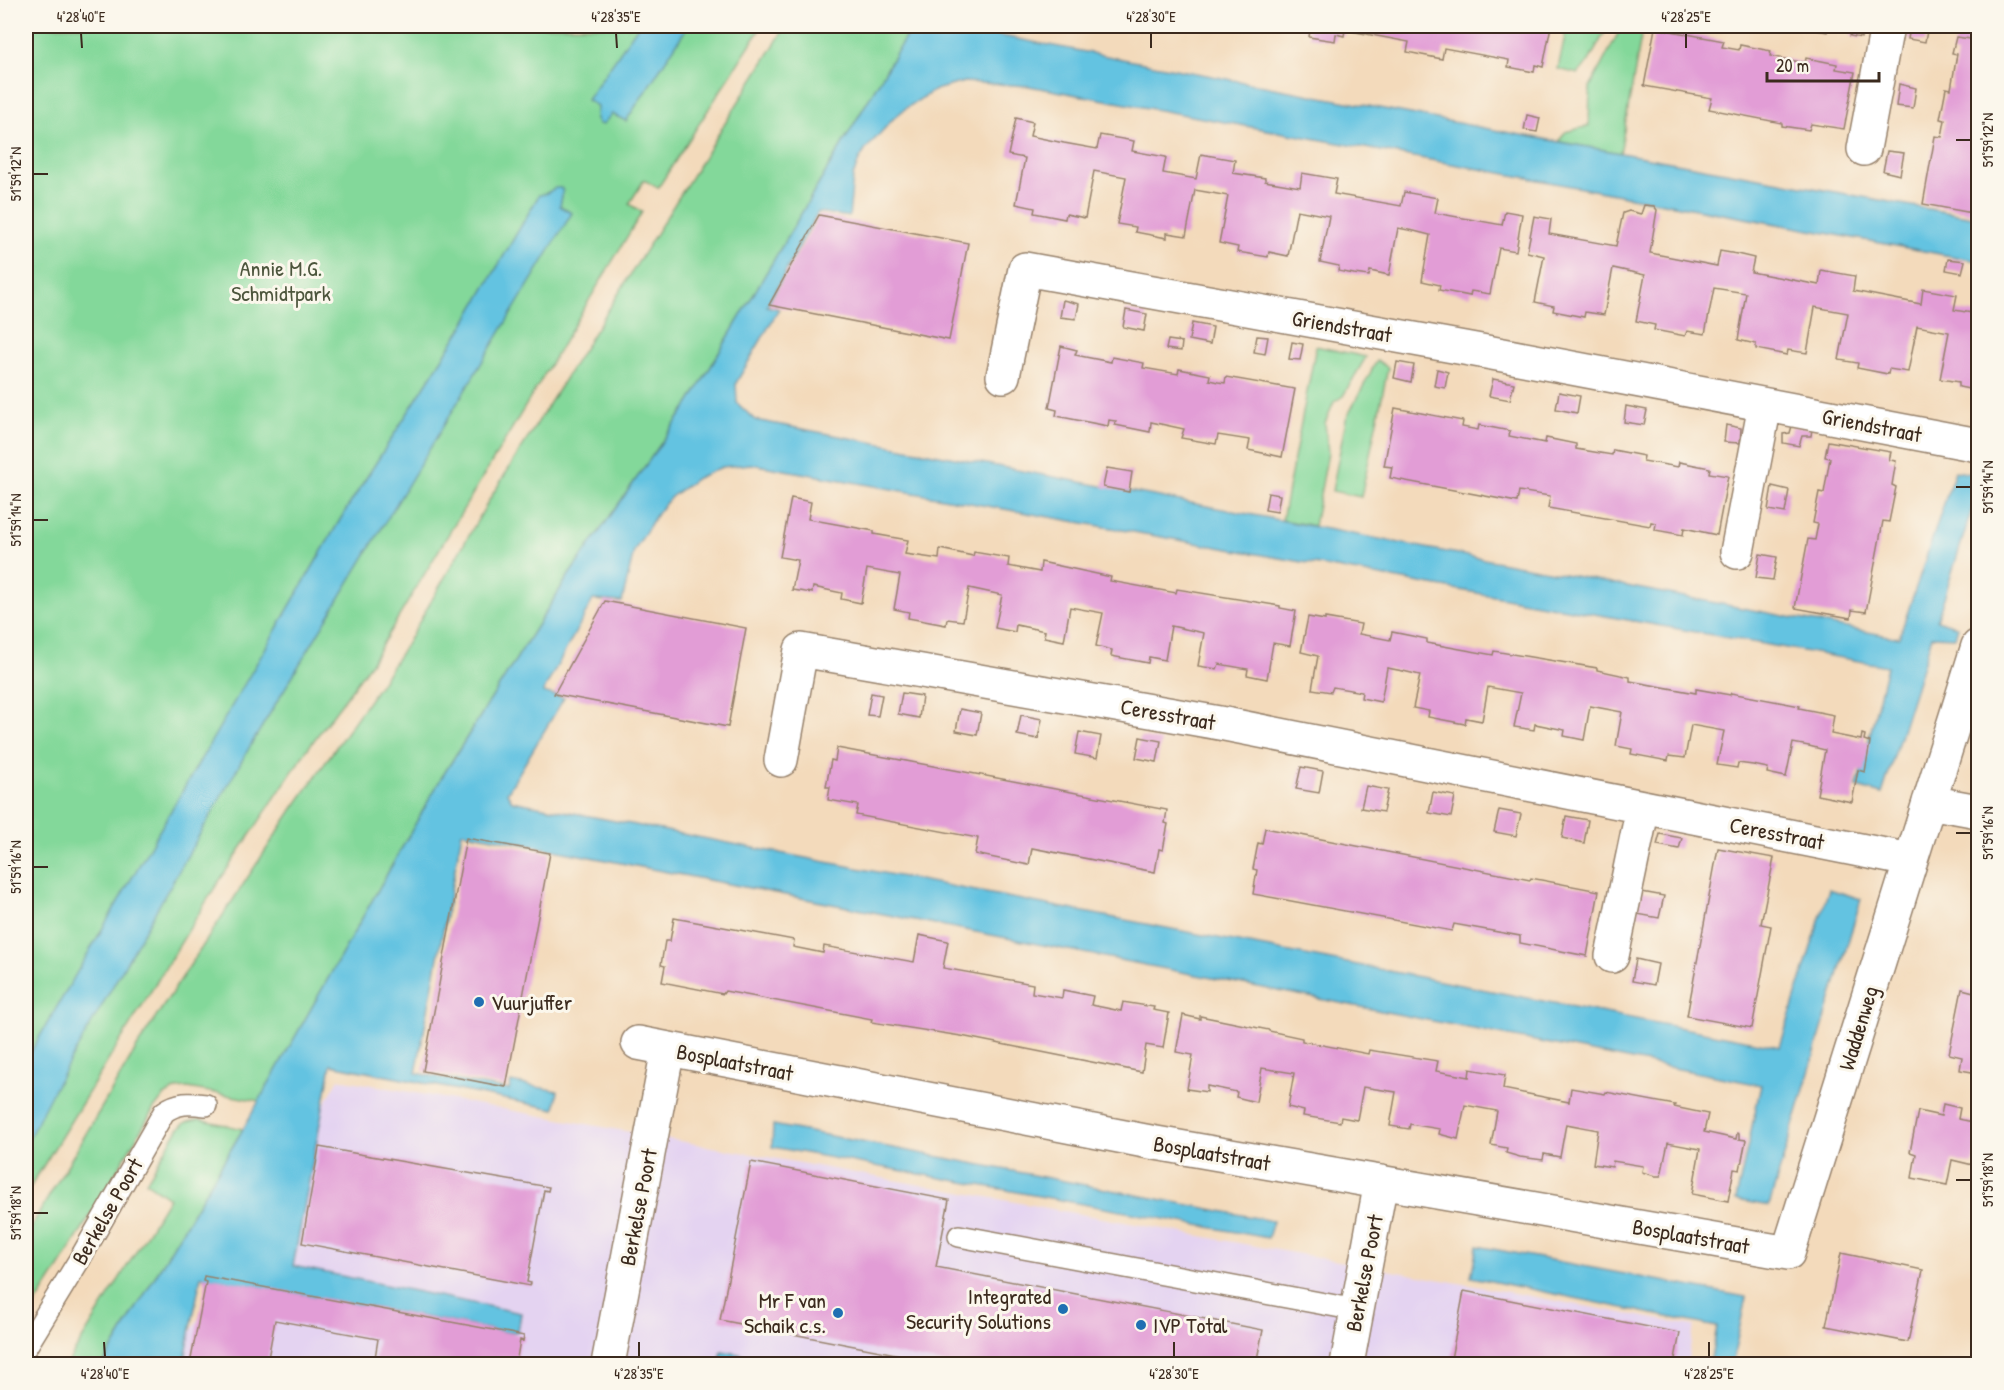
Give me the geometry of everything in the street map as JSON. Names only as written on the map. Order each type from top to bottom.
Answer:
[{"type":"street","points":[[1864,149],[1887,26]]},
{"type":"street","name":"Griendstraat","points":[[1003,376],[1025,268],[1978,445]]},
{"type":"street","points":[[1737,552],[1765,405]]},
{"type":"street","name":"Waddenweg","points":[[1788,1253],[1978,646]]},
{"type":"street","name":"Ceresstraat","points":[[781,760],[801,650],[1225,724],[1910,860]]},
{"type":"street","points":[[1929,802],[1978,811]]},
{"type":"street","points":[[1612,956],[1643,807]]},
{"type":"street","name":"Bosplaatstraat","points":[[653,1046],[1150,1142],[1788,1253]]},
{"type":"street","name":"Berkelse Poort","points":[[608,1365],[653,1046]]},
{"type":"street","name":"Berkelse Poort","points":[[1347,1365],[1382,1182]]},
{"type":"lane","name":"Berkelse Poort","points":[[26,1347],[81,1257],[164,1112],[172,1106],[184,1103],[206,1106]]},
{"type":"lane","points":[[959,1236],[1358,1310]]},
{"type":"shaded area","points":[[339,1079],[1694,1326],[1687,1364],[172,1364]]},
{"type":"green space","name":"Annie M.G. Schmidtpark","points":[[26,26],[762,26],[658,188],[644,180],[629,204],[642,212],[371,663],[306,751],[212,892],[26,1194]]},
{"type":"green space","points":[[786,26],[912,26],[690,402],[569,575],[442,777],[259,1101],[188,1088],[176,1089],[164,1096],[153,1110],[26,1319],[26,1235],[145,1034],[292,810],[407,643],[491,497]]},
{"type":"green space","points":[[1567,26],[1608,26],[1589,61],[1578,74],[1558,69]]},
{"type":"green space","points":[[1622,26],[1643,26],[1620,153],[1559,142],[1565,132],[1589,126],[1590,87]]},
{"type":"green space","points":[[1316,346],[1366,357],[1343,396],[1334,402],[1325,423],[1328,453],[1314,526],[1282,520]]},
{"type":"green space","points":[[1377,360],[1388,368],[1361,497],[1332,491],[1346,419]]},
{"type":"green space","points":[[199,1119],[243,1129],[103,1364],[67,1364],[169,1198],[146,1182],[178,1129],[185,1123]]},
{"type":"water","points":[[638,26],[688,26],[626,121],[612,114],[602,125],[599,124],[596,119],[597,106],[587,100]]},
{"type":"water","points":[[912,26],[969,26],[981,32],[1505,132],[1978,218],[1978,261],[1029,86],[964,82],[935,90],[906,108],[866,149],[853,176],[849,217],[818,212],[767,306],[779,309],[736,383],[737,403],[755,420],[1899,638],[1955,471],[1978,475],[1978,490],[1937,620],[1958,627],[1955,637],[1932,636],[1882,794],[1857,787],[1887,666],[751,464],[722,467],[697,478],[671,497],[658,512],[634,551],[622,602],[593,600],[543,692],[564,698],[507,793],[512,801],[1780,1047],[1829,889],[1861,899],[1769,1206],[1736,1200],[1761,1085],[462,832],[416,1073],[509,1090],[511,1082],[558,1091],[555,1109],[331,1065],[293,1266],[521,1313],[518,1331],[510,1333],[201,1276],[184,1364],[103,1364],[243,1129],[442,777],[569,575],[690,402]]},
{"type":"water","points":[[555,188],[561,188],[563,191],[560,206],[572,213],[252,743],[54,1089],[26,1144],[26,1060],[344,513],[463,326],[539,195]]},
{"type":"water","points":[[773,1125],[1273,1221],[1268,1238],[772,1147]]},
{"type":"water","points":[[1477,1246],[1746,1297],[1732,1364],[1710,1364],[1717,1327],[1471,1277]]},
{"type":"water","points":[[722,1351],[793,1364],[719,1364]]},
{"type":"building","points":[[1294,26],[1551,26],[1543,67],[1535,65],[1534,72],[1508,67],[1509,60],[1444,48],[1442,59],[1407,52],[1409,42],[1345,30],[1344,36],[1336,34],[1335,41],[1309,37],[1310,30]]},
{"type":"building","points":[[1816,26],[1828,26],[1827,32],[1815,30]]},
{"type":"building","points":[[1852,26],[1863,26],[1861,38],[1850,36]]},
{"type":"building","points":[[1655,28],[1724,41],[1722,47],[1739,50],[1740,45],[1771,51],[1770,56],[1805,63],[1806,58],[1822,61],[1837,64],[1836,69],[1855,72],[1844,129],[1811,124],[1809,130],[1782,126],[1782,123],[1709,109],[1712,98],[1644,86]]},
{"type":"building","points":[[1910,28],[1927,31],[1925,42],[1908,39]]},
{"type":"building","points":[[1956,37],[1978,40],[1978,214],[1923,204],[1935,136],[1942,137],[1945,120],[1940,119],[1946,88],[1951,89],[1957,54],[1952,53]]},
{"type":"building","points":[[1899,84],[1916,88],[1913,108],[1896,106]]},
{"type":"building","points":[[1527,115],[1540,118],[1537,132],[1524,130]]},
{"type":"building","points":[[1016,118],[1033,122],[1030,136],[1064,143],[1097,149],[1100,135],[1134,141],[1132,151],[1166,157],[1163,173],[1196,179],[1201,154],[1235,160],[1233,173],[1265,178],[1265,181],[1300,187],[1302,173],[1337,179],[1334,194],[1401,206],[1404,192],[1438,198],[1435,213],[1502,225],[1505,211],[1522,214],[1516,251],[1499,248],[1490,294],[1471,291],[1470,296],[1439,290],[1440,285],[1422,281],[1430,235],[1414,231],[1398,228],[1389,275],[1370,271],[1369,276],[1338,271],[1339,266],[1320,262],[1329,216],[1297,210],[1288,256],[1269,252],[1268,257],[1237,252],[1238,247],[1219,243],[1228,196],[1195,190],[1186,236],[1167,233],[1167,238],[1135,232],[1136,227],[1117,224],[1126,177],[1094,171],[1085,218],[1066,214],[1065,219],[1034,213],[1035,208],[1016,204],[1025,158],[1008,155]]},
{"type":"building","points":[[1887,151],[1904,153],[1900,175],[1883,171]]},
{"type":"building","points":[[1644,205],[1654,206],[1657,210],[1650,253],[1717,266],[1720,251],[1737,254],[1754,258],[1751,272],[1819,285],[1821,270],[1855,276],[1853,291],[1921,304],[1923,289],[1957,295],[1954,310],[1978,314],[1978,374],[1974,390],[1959,387],[1959,382],[1940,379],[1949,332],[1917,326],[1908,372],[1889,369],[1888,374],[1857,368],[1858,363],[1839,360],[1848,313],[1815,307],[1807,353],[1788,350],[1787,355],[1756,349],[1756,344],[1738,340],[1746,293],[1714,288],[1705,334],[1687,331],[1685,336],[1654,330],[1655,325],[1636,321],[1645,275],[1613,268],[1604,315],[1585,312],[1584,317],[1553,311],[1554,306],[1535,302],[1544,256],[1527,252],[1534,216],[1551,219],[1549,234],[1616,246],[1623,213],[1629,211],[1641,214]]},
{"type":"building","points":[[819,215],[968,243],[949,340],[769,305]]},
{"type":"building","points":[[1948,259],[1965,261],[1962,273],[1946,270]]},
{"type":"building","points":[[1063,300],[1079,304],[1076,319],[1060,317]]},
{"type":"building","points":[[1126,310],[1147,314],[1144,331],[1123,327]]},
{"type":"building","points":[[1192,323],[1213,327],[1210,344],[1189,340]]},
{"type":"building","points":[[1257,336],[1268,337],[1265,354],[1254,352]]},
{"type":"building","points":[[1168,340],[1182,342],[1181,351],[1166,349]]},
{"type":"building","points":[[1292,342],[1303,344],[1300,360],[1289,359]]},
{"type":"building","points":[[1061,346],[1077,350],[1075,355],[1111,362],[1112,357],[1144,363],[1143,368],[1178,374],[1179,369],[1210,375],[1209,380],[1218,382],[1225,383],[1226,377],[1295,389],[1282,457],[1248,450],[1250,440],[1218,435],[1216,444],[1181,438],[1184,429],[1151,422],[1150,432],[1115,425],[1116,421],[1109,420],[1108,426],[1056,416],[1057,410],[1049,408]]},
{"type":"building","points":[[1397,362],[1414,365],[1411,382],[1394,378]]},
{"type":"building","points":[[1437,369],[1448,372],[1445,388],[1434,386]]},
{"type":"building","points":[[1493,379],[1514,383],[1510,400],[1489,396]]},
{"type":"building","points":[[1559,392],[1580,396],[1577,413],[1556,409]]},
{"type":"building","points":[[1626,406],[1647,410],[1644,425],[1624,422]]},
{"type":"building","points":[[1395,408],[1463,421],[1462,427],[1478,430],[1479,425],[1510,431],[1509,436],[1545,443],[1546,438],[1576,444],[1576,449],[1612,455],[1613,450],[1644,456],[1643,461],[1678,467],[1679,462],[1710,468],[1709,473],[1728,476],[1717,535],[1684,528],[1683,535],[1655,530],[1656,523],[1651,522],[1650,526],[1548,508],[1550,496],[1519,491],[1517,502],[1390,478],[1392,467],[1384,466]]},
{"type":"building","points":[[1726,425],[1741,428],[1740,443],[1724,442]]},
{"type":"building","points":[[1792,426],[1812,429],[1811,436],[1802,436],[1799,446],[1783,443],[1783,434],[1790,433]]},
{"type":"building","points":[[1828,441],[1891,452],[1889,460],[1896,461],[1892,485],[1896,487],[1889,522],[1883,521],[1866,612],[1852,610],[1851,618],[1795,608],[1808,539],[1815,540],[1818,524],[1813,523],[1819,492],[1824,493],[1830,458],[1825,457]]},
{"type":"building","points":[[1107,468],[1132,472],[1129,492],[1103,487]]},
{"type":"building","points":[[1772,486],[1789,490],[1785,513],[1768,510]]},
{"type":"building","points":[[1268,493],[1280,495],[1277,512],[1265,510]]},
{"type":"building","points":[[791,498],[811,502],[808,519],[874,531],[874,534],[908,540],[905,554],[939,559],[940,549],[973,556],[974,552],[1009,558],[1008,566],[1040,572],[1041,562],[1111,577],[1110,581],[1176,593],[1177,589],[1280,606],[1280,608],[1296,611],[1290,646],[1273,643],[1267,679],[1247,675],[1248,669],[1219,664],[1217,669],[1198,666],[1204,633],[1171,626],[1165,660],[1149,657],[1148,663],[1111,656],[1112,650],[1096,646],[1103,613],[1070,607],[1064,641],[1044,637],[1045,631],[1016,625],[1015,632],[995,628],[1002,595],[969,588],[963,621],[947,619],[946,625],[908,618],[909,612],[894,609],[900,575],[867,569],[861,603],[841,599],[842,593],[813,587],[812,593],[792,590],[798,560],[780,557]]},
{"type":"building","points":[[1760,554],[1777,557],[1773,580],[1756,578]]},
{"type":"building","points":[[605,601],[746,628],[728,727],[554,694]]},
{"type":"building","points":[[1308,617],[1361,624],[1359,634],[1390,640],[1392,632],[1427,639],[1427,643],[1493,655],[1494,651],[1597,668],[1597,670],[1630,677],[1630,681],[1696,693],[1696,689],[1730,695],[1731,693],[1834,715],[1831,734],[1861,740],[1862,734],[1865,735],[1864,740],[1870,742],[1865,772],[1858,770],[1852,802],[1817,795],[1825,750],[1793,743],[1786,777],[1767,773],[1768,768],[1753,765],[1738,763],[1737,768],[1717,765],[1724,731],[1691,725],[1685,758],[1669,756],[1668,761],[1631,754],[1632,749],[1616,746],[1622,712],[1590,706],[1584,740],[1564,736],[1565,730],[1535,724],[1534,730],[1514,727],[1521,693],[1488,687],[1482,721],[1466,718],[1465,724],[1428,717],[1429,711],[1413,708],[1420,675],[1387,668],[1381,702],[1361,698],[1362,692],[1333,687],[1331,692],[1312,689],[1318,656],[1301,652]]},
{"type":"building","points":[[871,693],[882,695],[878,716],[867,715]]},
{"type":"building","points":[[902,693],[922,696],[919,718],[898,714]]},
{"type":"building","points":[[960,709],[981,713],[977,735],[956,731]]},
{"type":"building","points":[[1021,715],[1042,719],[1038,739],[1017,735]]},
{"type":"building","points":[[1079,732],[1101,736],[1097,758],[1075,754]]},
{"type":"building","points":[[1140,737],[1161,741],[1157,762],[1136,758]]},
{"type":"building","points":[[837,748],[1167,810],[1165,823],[1168,824],[1163,850],[1159,849],[1155,872],[1032,848],[1029,865],[975,854],[978,838],[856,815],[858,805],[828,800],[830,787],[826,787],[831,760],[835,761]]},
{"type":"building","points":[[1301,767],[1323,771],[1319,793],[1296,789]]},
{"type":"building","points":[[1366,786],[1388,790],[1383,812],[1361,808]]},
{"type":"building","points":[[1433,792],[1455,796],[1451,817],[1429,813]]},
{"type":"building","points":[[1499,810],[1521,814],[1516,836],[1494,832]]},
{"type":"building","points":[[1566,816],[1588,820],[1584,843],[1562,838]]},
{"type":"building","points":[[1265,828],[1530,880],[1531,878],[1599,891],[1587,956],[1520,943],[1520,936],[1454,924],[1452,931],[1253,894],[1257,870],[1253,869],[1258,843],[1262,844]]},
{"type":"building","points":[[1660,834],[1682,838],[1679,849],[1657,845]]},
{"type":"building","name":"Vuurjuffer","points":[[466,838],[550,853],[506,1087],[423,1071]]},
{"type":"building","points":[[1718,848],[1774,858],[1761,924],[1771,926],[1752,1028],[1687,1016]]},
{"type":"building","points":[[1642,892],[1664,896],[1659,918],[1637,914]]},
{"type":"building","points":[[674,918],[794,940],[793,947],[823,953],[824,946],[914,962],[919,935],[948,941],[943,968],[1033,984],[1032,993],[1062,998],[1063,990],[1093,996],[1091,1005],[1121,1011],[1123,1002],[1154,1007],[1153,1010],[1169,1013],[1163,1048],[1146,1045],[1142,1072],[961,1036],[871,1022],[872,1019],[725,991],[723,994],[662,982],[665,966],[661,965],[665,941],[670,941]]},
{"type":"building","points":[[1636,959],[1658,964],[1654,985],[1632,981]]},
{"type":"building","points":[[1977,975],[1978,1073],[1960,1070],[1962,1057],[1949,1054],[1962,989],[1974,992]]},
{"type":"building","points":[[1183,1015],[1200,1019],[1200,1016],[1269,1030],[1302,1038],[1302,1041],[1368,1054],[1369,1050],[1438,1061],[1436,1071],[1469,1077],[1470,1069],[1505,1075],[1503,1089],[1569,1102],[1571,1088],[1675,1105],[1674,1107],[1708,1114],[1704,1132],[1736,1139],[1737,1133],[1739,1139],[1746,1140],[1740,1170],[1734,1169],[1728,1201],[1692,1194],[1700,1149],[1668,1143],[1661,1176],[1655,1176],[1642,1172],[1643,1166],[1613,1161],[1612,1167],[1593,1164],[1598,1130],[1566,1124],[1560,1157],[1544,1154],[1543,1160],[1506,1153],[1507,1148],[1491,1145],[1497,1111],[1465,1105],[1458,1139],[1439,1134],[1440,1129],[1410,1124],[1409,1129],[1390,1126],[1396,1092],[1363,1087],[1357,1120],[1341,1117],[1340,1122],[1303,1116],[1304,1111],[1288,1107],[1294,1073],[1262,1068],[1256,1102],[1236,1097],[1237,1092],[1207,1086],[1207,1092],[1187,1089],[1193,1055],[1176,1052]]},
{"type":"building","points":[[1943,1104],[1960,1108],[1958,1119],[1978,1123],[1973,1165],[1952,1160],[1947,1185],[1912,1178],[1916,1154],[1910,1152],[1918,1111],[1941,1116]]},
{"type":"building","points":[[319,1147],[549,1187],[548,1191],[544,1190],[527,1282],[531,1283],[530,1286],[302,1243]]},
{"type":"building","points":[[751,1162],[949,1200],[936,1267],[1263,1330],[1256,1364],[947,1364],[720,1320]]},
{"type":"building","points":[[1841,1253],[1923,1270],[1908,1342],[1826,1326]]},
{"type":"building","points":[[204,1276],[524,1336],[523,1341],[520,1340],[516,1364],[374,1364],[378,1339],[275,1320],[267,1364],[190,1364],[206,1282],[203,1281]]},
{"type":"building","points":[[1464,1291],[1680,1333],[1674,1364],[1450,1364]]},
{"type":"place","name":"Vuurjuffer","points":[[479,1002]]},
{"type":"place","name":"Integrated Security Solutions","points":[[1063,1309]]},
{"type":"place","name":"Mr F van Schaik c.s.","points":[[838,1313]]},
{"type":"place","name":"IVP Total","points":[[1141,1325]]}]
